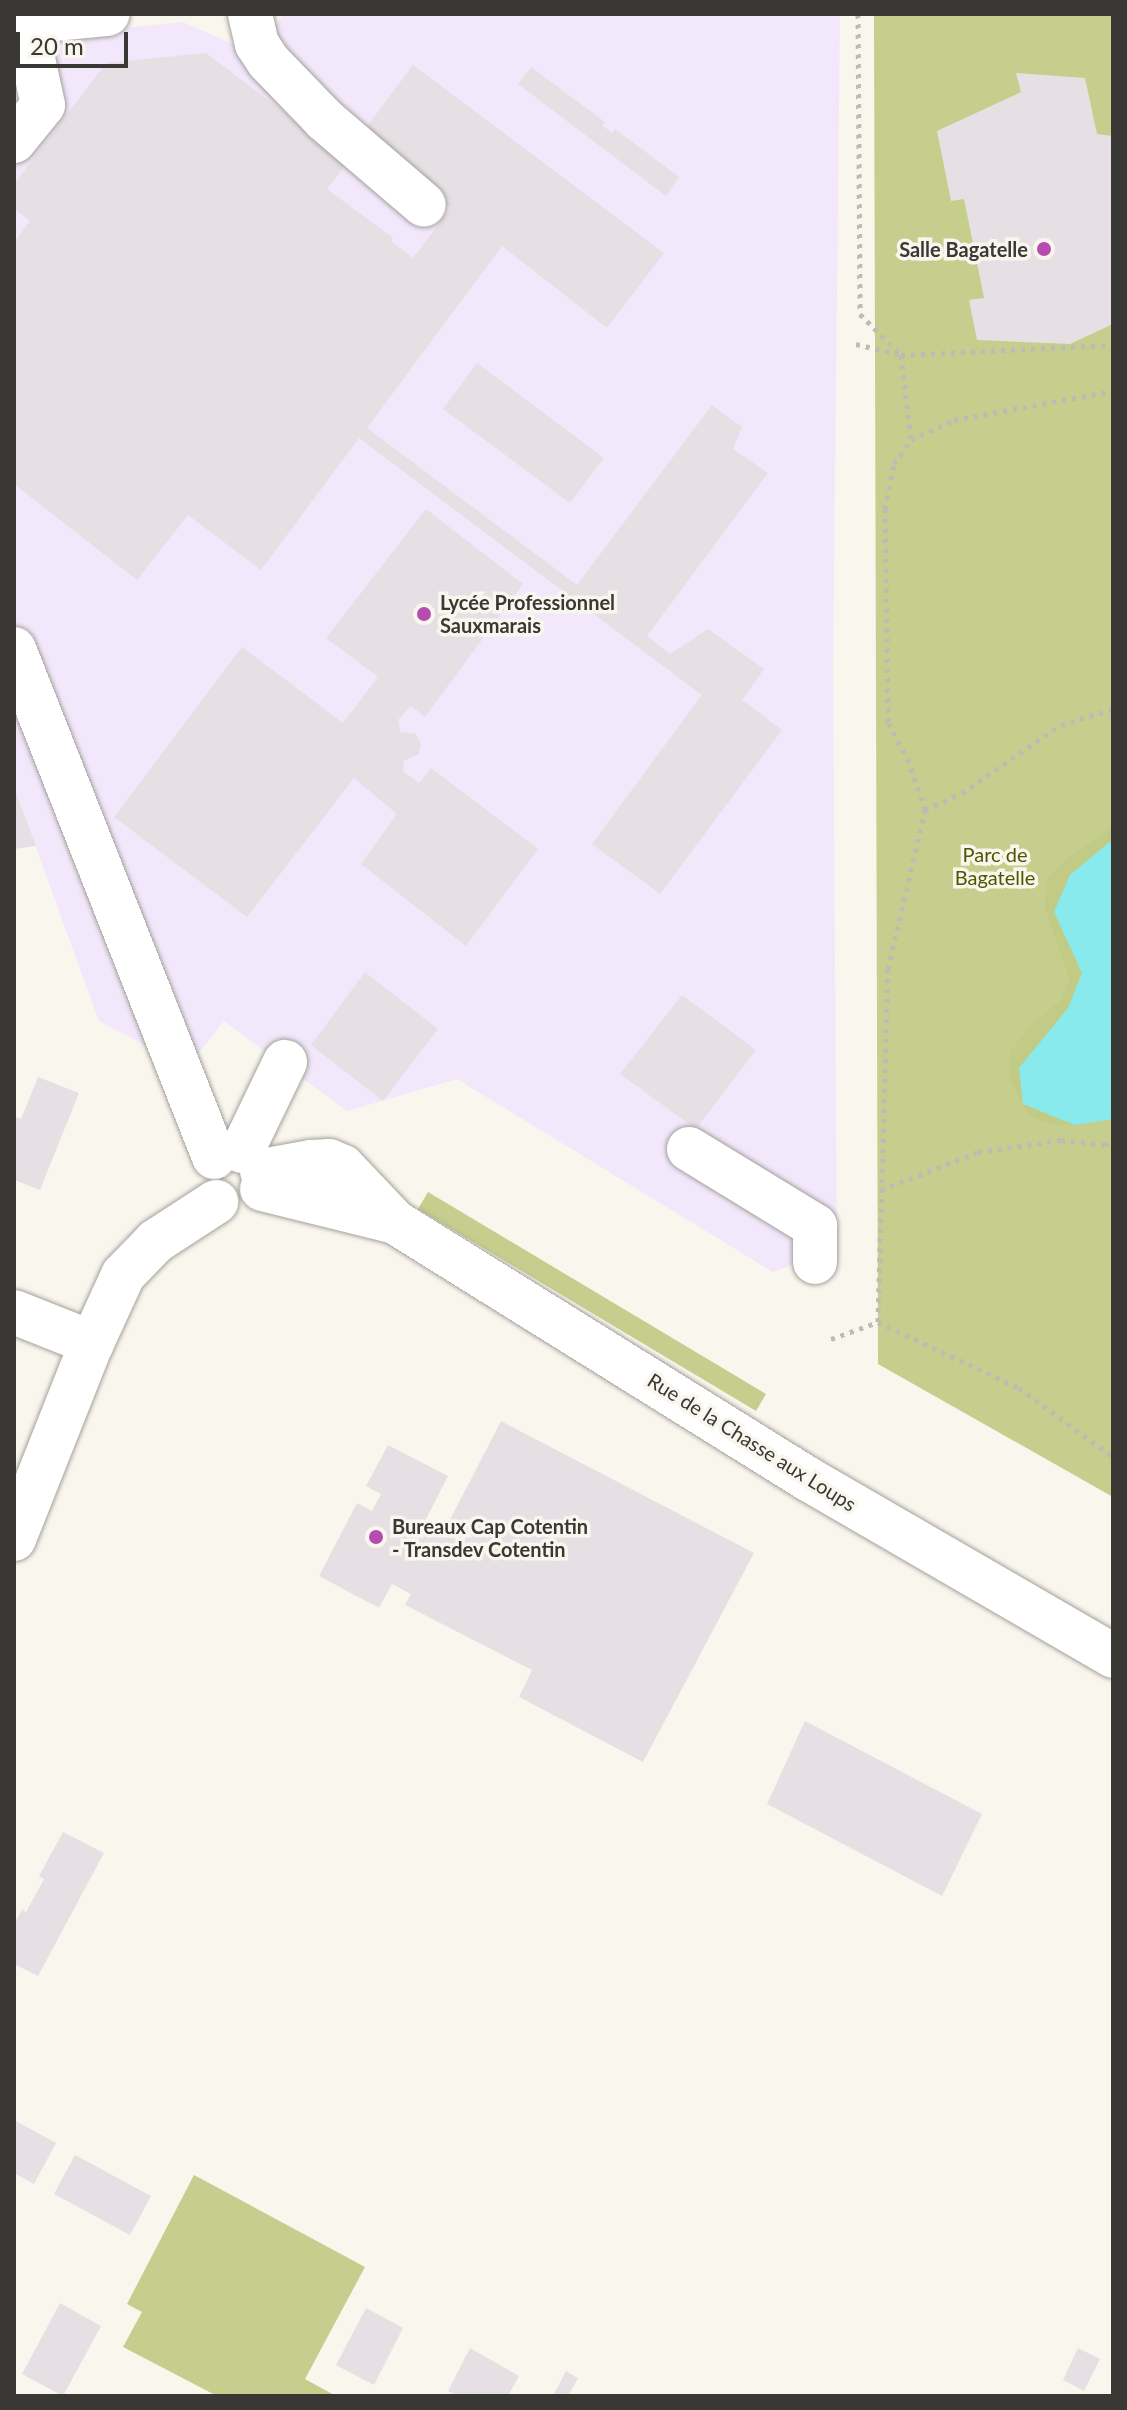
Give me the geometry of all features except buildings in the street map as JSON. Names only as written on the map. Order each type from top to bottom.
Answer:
[{"type":"street","points":[[14,141],[43,105],[20,23],[108,14]]},
{"type":"street","points":[[250,14],[257,44],[268,61],[325,120],[424,205]]},
{"type":"street","points":[[14,649],[47,726],[176,1063],[245,1167]]},
{"type":"street","points":[[245,1167],[285,1062]]},
{"type":"street","points":[[689,1149],[815,1226],[815,1262]]},
{"type":"street","name":"Rue de la Chasse aux Loups","points":[[245,1167],[329,1161],[343,1167],[395,1222],[808,1479],[1113,1656]]},
{"type":"street","points":[[14,1539],[111,1298],[137,1258],[178,1225],[216,1202],[206,1185],[205,1175],[245,1167]]},
{"type":"street","points":[[14,1312],[92,1343]]},
{"type":"path","points":[[858,14],[860,314],[901,355],[911,440]]},
{"type":"path","points":[[856,344],[901,355],[1113,345]]},
{"type":"path","points":[[878,1322],[888,969],[925,810],[909,762],[888,722],[885,509],[894,464],[911,440],[954,420],[1113,391]]},
{"type":"path","points":[[925,810],[962,793],[1009,757],[1061,725],[1113,709]]},
{"type":"path","points":[[881,1190],[978,1152],[1061,1140],[1105,1145],[1113,1139]]},
{"type":"path","points":[[831,1339],[878,1322],[1019,1388],[1113,1457]]},
{"type":"shaded area","name":"Lycée Professionnel Sauxmarais","points":[[840,14],[833,664],[837,1261],[800,1262],[773,1272],[457,1079],[347,1111],[224,1021],[197,1055],[170,1058],[99,1021],[14,787],[14,39],[183,22],[241,48],[263,42],[282,16]]},
{"type":"green space","name":"Parc de Bagatelle","points":[[874,14],[1113,14],[1113,1497],[878,1364]]},
{"type":"green space","points":[[1113,826],[1113,1114],[1075,1125],[1052,1125],[1029,1115],[1009,1079],[1010,1052],[1030,1026],[1060,1001],[1070,980],[1044,906],[1048,877],[1068,858]]},
{"type":"green space","points":[[428,1192],[766,1394],[756,1411],[418,1209]]},
{"type":"green space","points":[[194,2175],[365,2267],[305,2379],[336,2396],[217,2396],[123,2347],[142,2312],[127,2304]]},
{"type":"water","points":[[1113,839],[1113,1119],[1075,1125],[1023,1104],[1019,1068],[1068,1008],[1082,973],[1054,912],[1070,875]]},
{"type":"place","name":"Salle Bagatelle","points":[[1044,249]]},
{"type":"place","name":"Lycée Professionnel Sauxmarais","points":[[424,614]]},
{"type":"place","name":"Bureaux Cap Cotentin - Transdev Cotentin","points":[[376,1537]]}]
